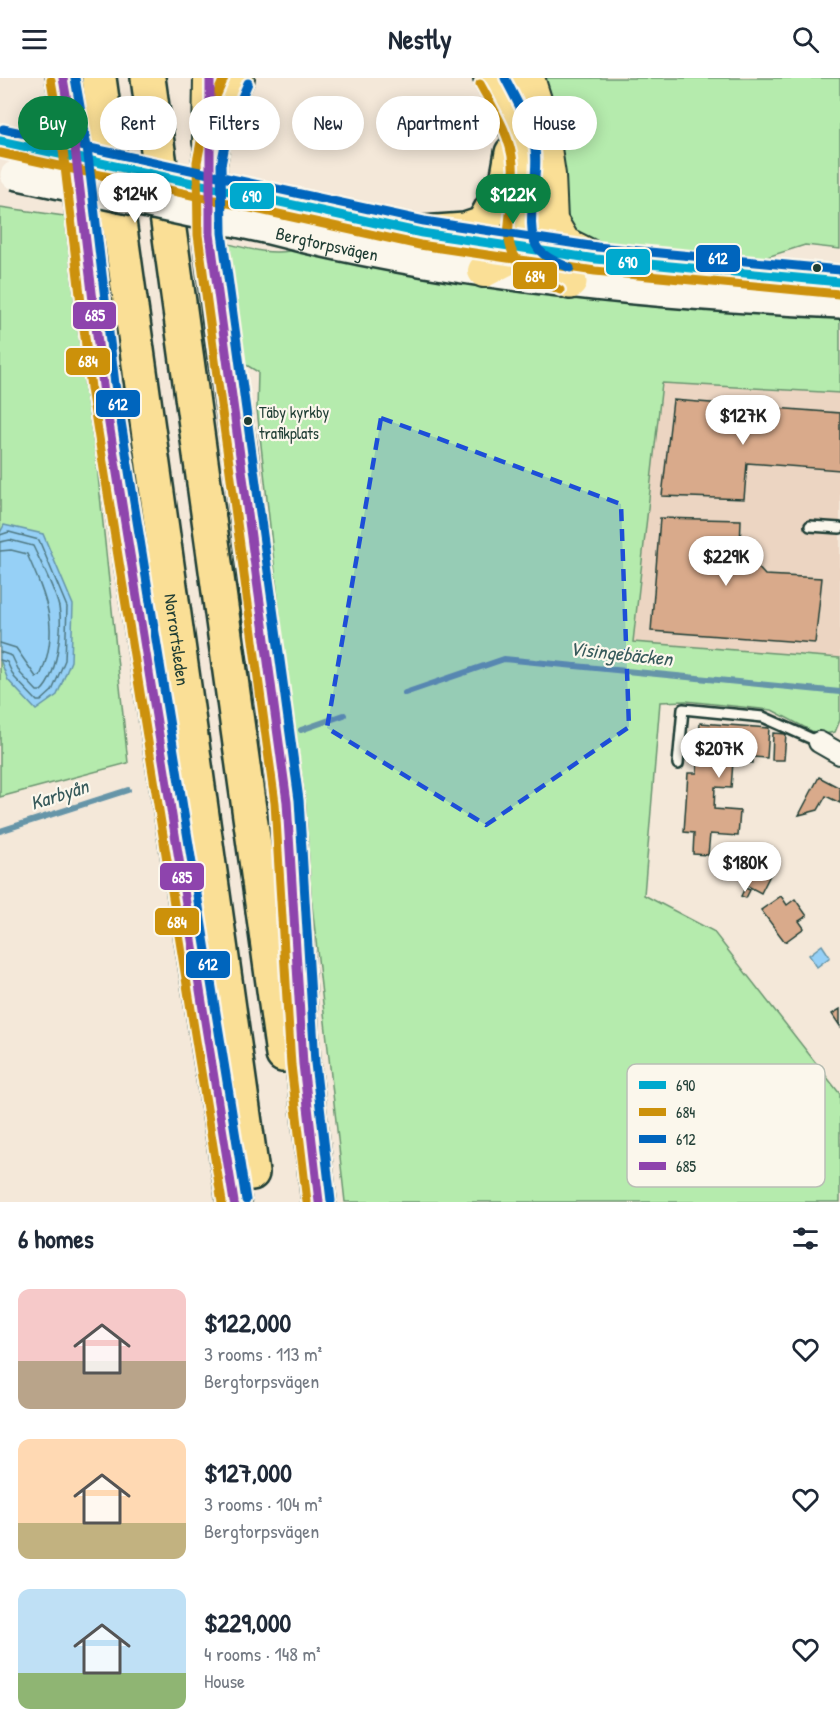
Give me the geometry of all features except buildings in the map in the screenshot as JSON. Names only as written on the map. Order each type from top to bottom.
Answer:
[{"type":"highway","points":[[63,78],[75,148],[103,386],[234,1202]]},
{"type":"highway","name":"Norrortsleden","points":[[99,78],[256,1202]]},
{"type":"highway","points":[[148,78],[303,1202]]},
{"type":"highway","points":[[210,78],[210,234],[222,337],[240,452],[259,609],[287,802],[303,1064],[319,1202]]},
{"type":"highway","points":[[209,164],[216,126],[237,78]]},
{"type":"highway","points":[[491,78],[509,113],[524,151],[524,180],[518,229],[525,250],[538,266],[570,282]]},
{"type":"highway","points":[[528,78],[540,116],[549,175],[551,221],[564,243],[597,259]]},
{"type":"highway","points":[[422,233],[465,230],[483,224],[507,181],[514,143],[509,113]]},
{"type":"highway","points":[[484,271],[525,250],[541,223],[549,175]]},
{"type":"main road","name":"Bergtorpsvägen","points":[[11,143],[270,202],[422,233],[597,259],[840,282]]},
{"type":"main road","name":"Bergtorpsvägen","points":[[7,174],[265,229],[331,246],[484,271],[708,297],[840,304]]},
{"type":"street","points":[[819,742],[840,754]]},
{"type":"lane","points":[[810,526],[840,528]]},
{"type":"lane","points":[[678,764],[683,709],[716,710],[763,717],[819,742]]},
{"type":"highlighted area","points":[[381,418],[621,504],[629,727],[486,825],[327,728]]},
{"type":"shaded area","points":[[662,382],[840,393],[840,658],[632,644]]},
{"type":"green space","points":[[538,78],[840,78],[840,249],[805,245],[748,263],[606,246],[573,237],[562,223],[550,150],[597,150],[597,96],[541,96]]},
{"type":"green space","points":[[0,207],[71,217],[128,763],[0,797]]},
{"type":"green space","points":[[218,241],[261,251],[282,252],[304,248],[840,316],[840,393],[662,383],[633,642],[840,658],[840,720],[835,732],[819,735],[772,710],[686,701],[660,702],[644,895],[713,931],[817,1064],[627,1064],[627,1187],[825,1187],[825,1075],[840,1094],[840,1202],[345,1202],[257,409],[258,372],[243,363],[228,320]]},
{"type":"water","points":[[4,525],[43,534],[73,605],[71,661],[57,695],[36,710],[8,680],[0,659],[0,533]]},
{"type":"water","points":[[822,945],[830,957],[817,967],[809,955]]},
{"type":"waterway","name":"Visingebäcken","points":[[405,693],[504,659],[840,692]]},
{"type":"waterway","name":"Visingebäcken","points":[[301,730],[344,715]]},
{"type":"waterway","name":"Karbyån","points":[[0,831],[128,790]]},
{"type":"transit line","name":"685","points":[[63,78],[75,148],[103,386],[234,1202]]},
{"type":"transit line","name":"612","points":[[75,78],[87,147],[115,384],[246,1200]]},
{"type":"transit line","name":"685","points":[[210,78],[210,234],[287,802],[303,1064],[319,1202]]},
{"type":"transit line","name":"684","points":[[224,78],[205,122],[197,162],[198,235],[275,803],[291,1065],[307,1202]]},
{"type":"transit line","name":"612","points":[[505,78],[527,122],[535,150],[532,216],[534,241],[546,256],[570,268]]},
{"type":"transit line","name":"684","points":[[51,80],[63,150],[91,388],[222,1202]]},
{"type":"transit line","name":"612","points":[[248,83],[228,130],[221,165],[222,233],[299,800],[315,1063],[331,1201]]},
{"type":"transit line","name":"684","points":[[480,84],[501,122],[512,154],[513,187],[509,223],[512,251],[520,264],[536,277],[560,290]]},
{"type":"transit line","name":"612","points":[[3,129],[424,221],[597,247],[840,270]]},
{"type":"transit line","name":"690","points":[[0,141],[422,233],[596,259],[840,282]]},
{"type":"transit line","name":"684","points":[[0,153],[420,245],[595,271],[839,294]]},
{"type":"place","name":"Täby kyrkby trafikplats","points":[[248,421]]}]
